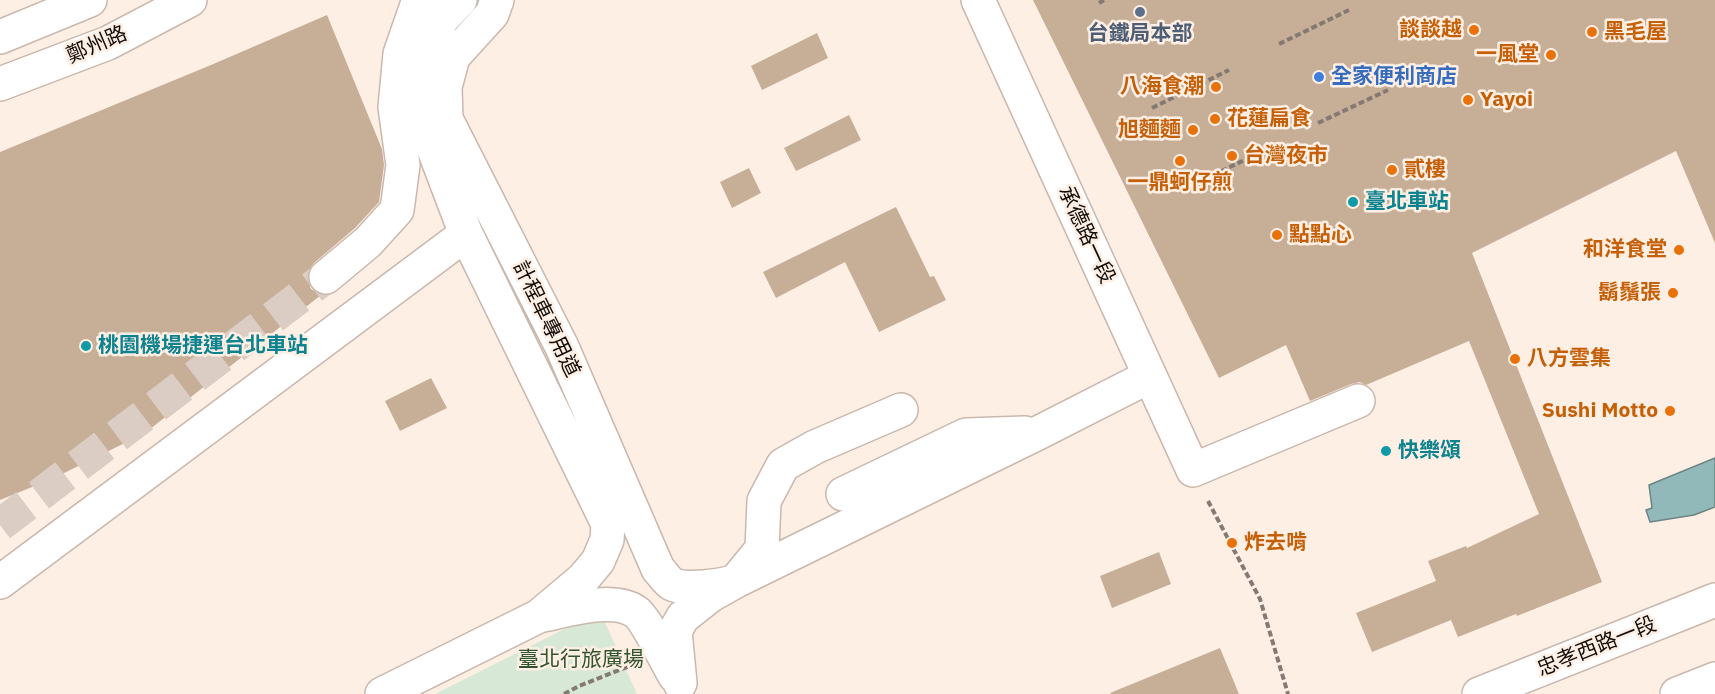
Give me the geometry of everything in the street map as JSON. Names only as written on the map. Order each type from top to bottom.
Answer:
[{"type":"main road","points":[[0,37],[90,0]]},
{"type":"main road","name":"鄭州路","points":[[0,84],[108,43],[190,0]]},
{"type":"main road","points":[[326,277],[368,243],[397,210],[403,165],[395,107],[400,54],[417,5],[423,0]]},
{"type":"main road","points":[[382,694],[539,616],[583,579],[598,561],[607,540],[608,524],[466,234],[422,118],[420,81],[430,47],[441,20],[460,0]]},
{"type":"main road","name":"計程車專用道","points":[[497,0],[492,14],[453,57],[445,87],[446,118],[562,347],[658,569],[672,584],[691,587],[724,585],[736,581]]},
{"type":"main road","name":"承德路一段","points":[[978,0],[1193,470]]},
{"type":"main road","points":[[0,582],[466,234]]},
{"type":"main road","points":[[682,688],[675,631],[683,617],[711,595],[1150,376]]},
{"type":"main road","points":[[1193,470],[1358,401]]},
{"type":"main road","points":[[736,581],[762,549],[765,501],[783,465],[815,447],[901,410]]},
{"type":"main road","points":[[843,494],[966,435],[1038,433]]},
{"type":"main road","name":"忠孝西路一段","points":[[1479,694],[1715,600]]},
{"type":"main road","points":[[539,616],[585,607],[617,604],[637,612],[682,688]]},
{"type":"main road","points":[[1677,694],[1715,679]]},
{"type":"path","points":[[1099,3],[1104,0]]},
{"type":"path","points":[[1280,44],[1349,10]]},
{"type":"path","points":[[1152,108],[1229,70]]},
{"type":"path","points":[[1318,123],[1388,90]]},
{"type":"path","points":[[1189,187],[1267,149]]},
{"type":"path","points":[[1193,470],[1260,599],[1288,694]]},
{"type":"path","points":[[564,694],[642,661]]},
{"type":"green space","name":"臺北行旅廣場","points":[[600,611],[637,694],[435,694]]},
{"type":"water","points":[[1715,458],[1715,507],[1694,515],[1650,522],[1646,510],[1652,508],[1649,485]]},
{"type":"building","name":"臺北車站","points":[[1033,0],[1715,0],[1715,243],[1676,151],[1472,253],[1602,582],[1458,637],[1451,620],[1372,652],[1356,613],[1436,581],[1428,561],[1466,546],[1467,548],[1539,514],[1469,341],[1366,385],[1360,382],[1351,384],[1310,401],[1286,345],[1219,378]]},
{"type":"building","name":"桃園機場捷運台北車站","points":[[327,15],[382,149],[384,165],[379,202],[355,228],[309,270],[308,280],[311,289],[321,295],[145,433],[52,479],[0,500],[0,152]]},
{"type":"building","points":[[817,33],[828,58],[762,90],[751,66]]},
{"type":"building","points":[[849,115],[861,140],[796,171],[784,148]]},
{"type":"building","points":[[749,168],[761,193],[732,208],[720,182]]},
{"type":"building","points":[[896,207],[930,277],[934,276],[946,300],[879,332],[845,262],[776,298],[763,272]]},
{"type":"building","points":[[431,378],[447,408],[400,431],[385,401]]},
{"type":"building","points":[[1159,552],[1171,584],[1112,608],[1100,576]]},
{"type":"building","points":[[1220,648],[1239,694],[1110,693]]},
{"type":"tunnel","points":[[0,525],[326,277]]},
{"type":"place","name":"台鐵局本部","points":[[1140,12]]},
{"type":"place","name":"談談越","points":[[1474,30]]},
{"type":"place","name":"黑毛屋","points":[[1592,32]]},
{"type":"place","name":"一風堂","points":[[1551,55]]},
{"type":"place","name":"全家便利商店","points":[[1319,77]]},
{"type":"place","name":"八海食潮","points":[[1216,87]]},
{"type":"place","name":"Yayoi","points":[[1468,100]]},
{"type":"place","name":"花蓮扁食","points":[[1215,119]]},
{"type":"place","name":"旭麵麵","points":[[1193,130]]},
{"type":"place","name":"台灣夜市","points":[[1232,156]]},
{"type":"place","name":"一鼎蚵仔煎","points":[[1180,161]]},
{"type":"place","name":"貳樓","points":[[1392,170]]},
{"type":"place","name":"臺北車站","points":[[1353,202]]},
{"type":"place","name":"點點心","points":[[1277,235]]},
{"type":"place","name":"和洋食堂","points":[[1679,250]]},
{"type":"place","name":"鬍鬚張","points":[[1673,293]]},
{"type":"place","name":"桃園機場捷運台北車站","points":[[86,346]]},
{"type":"place","name":"八方雲集","points":[[1515,359]]},
{"type":"place","name":"Sushi Motto","points":[[1670,411]]},
{"type":"place","name":"快樂頌","points":[[1386,451]]},
{"type":"place","name":"炸去啃","points":[[1232,543]]}]
